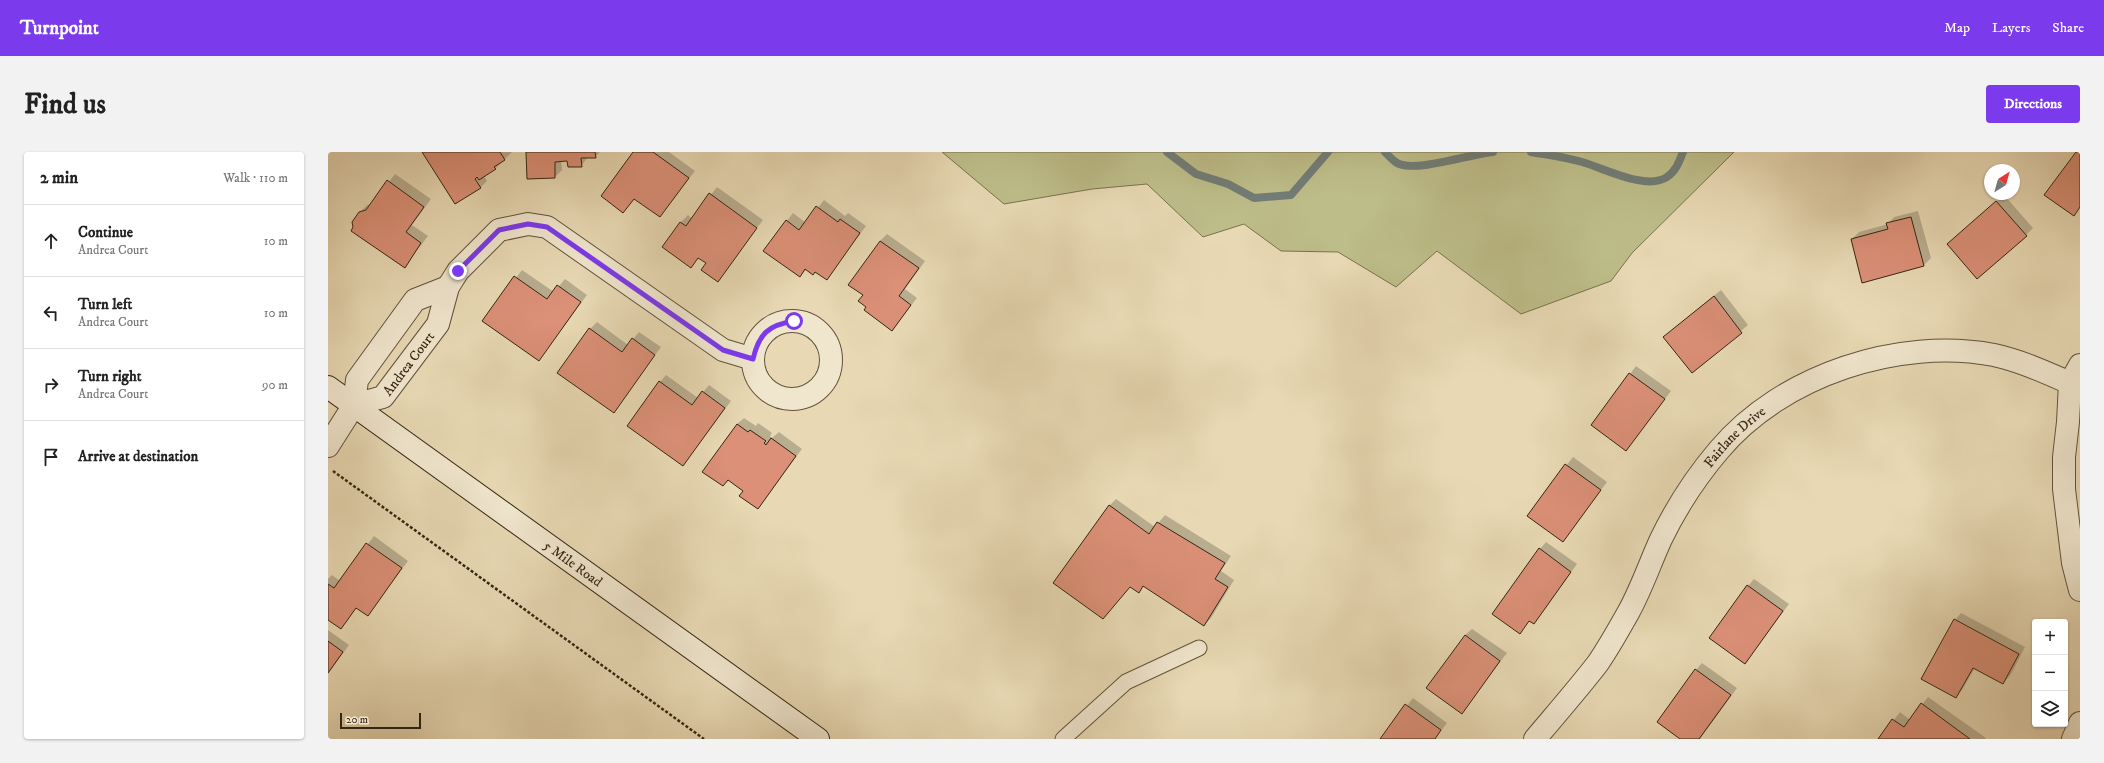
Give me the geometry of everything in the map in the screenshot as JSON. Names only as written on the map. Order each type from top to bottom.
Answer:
[{"type":"street","name":"Andrea Court","points":[[354,405],[383,397],[438,324],[448,287],[458,271],[499,230],[528,224],[547,227],[723,350],[753,359]]},
{"type":"street","points":[[328,446],[354,405],[357,380],[415,300],[448,287]]},
{"type":"street","name":"Fairlane Drive","points":[[1535,739],[1598,662],[1629,611],[1662,537],[1684,497],[1719,450],[1742,427],[1773,402],[1816,378],[1862,362],[1901,354],[1950,351],[1994,355],[2029,365],[2075,374]]},
{"type":"street","points":[[2075,374],[2064,457],[2073,509],[2073,563],[2080,590]]},
{"type":"street","name":"5 Mile Road","points":[[328,387],[818,739]]},
{"type":"street","points":[[2073,739],[2080,723]]},
{"type":"lane","points":[[1062,739],[1126,682],[1199,648]]},
{"type":"path","points":[[328,467],[704,739]]},
{"type":"green space","points":[[942,152],[1734,152],[1632,253],[1611,281],[1521,314],[1437,251],[1396,287],[1338,252],[1281,251],[1244,224],[1203,237],[1147,184],[1092,189],[1004,204]]},
{"type":"building","points":[[422,152],[500,152],[505,160],[494,167],[496,169],[479,180],[477,177],[475,179],[481,188],[455,204]]},
{"type":"building","points":[[526,152],[595,152],[596,158],[581,158],[582,167],[568,167],[567,161],[555,162],[555,178],[527,179]]},
{"type":"building","points":[[633,152],[653,152],[689,178],[660,217],[634,199],[623,213],[601,196]]},
{"type":"building","points":[[2076,152],[2080,152],[2080,207],[2074,216],[2044,195]]},
{"type":"building","points":[[387,180],[424,207],[406,232],[421,243],[405,268],[351,231],[353,227],[352,222],[359,212],[366,210]]},
{"type":"building","points":[[709,193],[757,228],[718,282],[701,270],[706,263],[698,258],[691,268],[662,247],[680,222],[686,226]]},
{"type":"building","points":[[1996,201],[2027,236],[1977,279],[1947,244]]},
{"type":"building","points":[[816,206],[838,222],[840,219],[860,233],[827,280],[815,272],[813,275],[805,269],[800,277],[763,251],[786,220],[799,230]]},
{"type":"building","points":[[1911,217],[1924,266],[1862,283],[1851,239],[1888,229],[1886,223]]},
{"type":"building","points":[[880,241],[919,268],[899,296],[911,305],[892,331],[864,310],[866,307],[858,301],[863,295],[848,285]]},
{"type":"building","points":[[514,276],[547,299],[557,285],[581,302],[539,361],[482,321]]},
{"type":"building","points":[[1714,296],[1742,333],[1692,373],[1663,337]]},
{"type":"building","points":[[589,328],[622,352],[632,338],[655,355],[614,413],[557,373]]},
{"type":"building","points":[[1629,373],[1665,399],[1626,451],[1591,425]]},
{"type":"building","points":[[659,381],[692,405],[702,391],[725,408],[683,466],[627,426]]},
{"type":"building","points":[[737,424],[748,432],[750,430],[766,441],[764,443],[766,445],[771,438],[796,456],[758,509],[739,496],[743,491],[728,480],[723,486],[702,472]]},
{"type":"building","points":[[1565,464],[1601,490],[1563,542],[1527,516]]},
{"type":"building","points":[[1109,505],[1149,534],[1157,522],[1225,563],[1215,579],[1228,587],[1204,626],[1143,586],[1139,593],[1130,587],[1103,619],[1053,583]]},
{"type":"building","points":[[366,543],[402,568],[368,616],[356,608],[341,629],[328,620],[328,584],[334,588]]},
{"type":"building","points":[[1539,548],[1571,572],[1534,624],[1529,621],[1520,634],[1492,614]]},
{"type":"building","points":[[1747,585],[1783,611],[1745,664],[1709,638]]},
{"type":"building","points":[[1954,619],[2019,654],[2003,684],[1973,668],[1956,698],[1921,679]]},
{"type":"building","points":[[1465,635],[1500,661],[1462,714],[1426,688]]},
{"type":"building","points":[[328,641],[343,652],[328,673]]},
{"type":"building","points":[[1695,669],[1731,695],[1699,739],[1680,739],[1657,722]]},
{"type":"building","points":[[1921,703],[1970,739],[1878,739],[1892,719],[1904,727]]},
{"type":"building","points":[[1405,704],[1441,730],[1435,739],[1380,739]]},
{"type":"waterway","points":[[1167,152],[1196,174],[1228,184],[1254,198],[1291,195],[1328,152]]},
{"type":"waterway","points":[[1385,152],[1397,163],[1416,166],[1493,152]]},
{"type":"waterway","points":[[1531,152],[1576,160],[1625,177],[1648,181],[1658,181],[1670,175],[1677,166],[1683,152]]},
{"type":"route","points":[[458,271],[499,230],[528,224],[547,227],[723,350],[753,359],[757,344],[766,332],[779,323],[794,321]]}]
